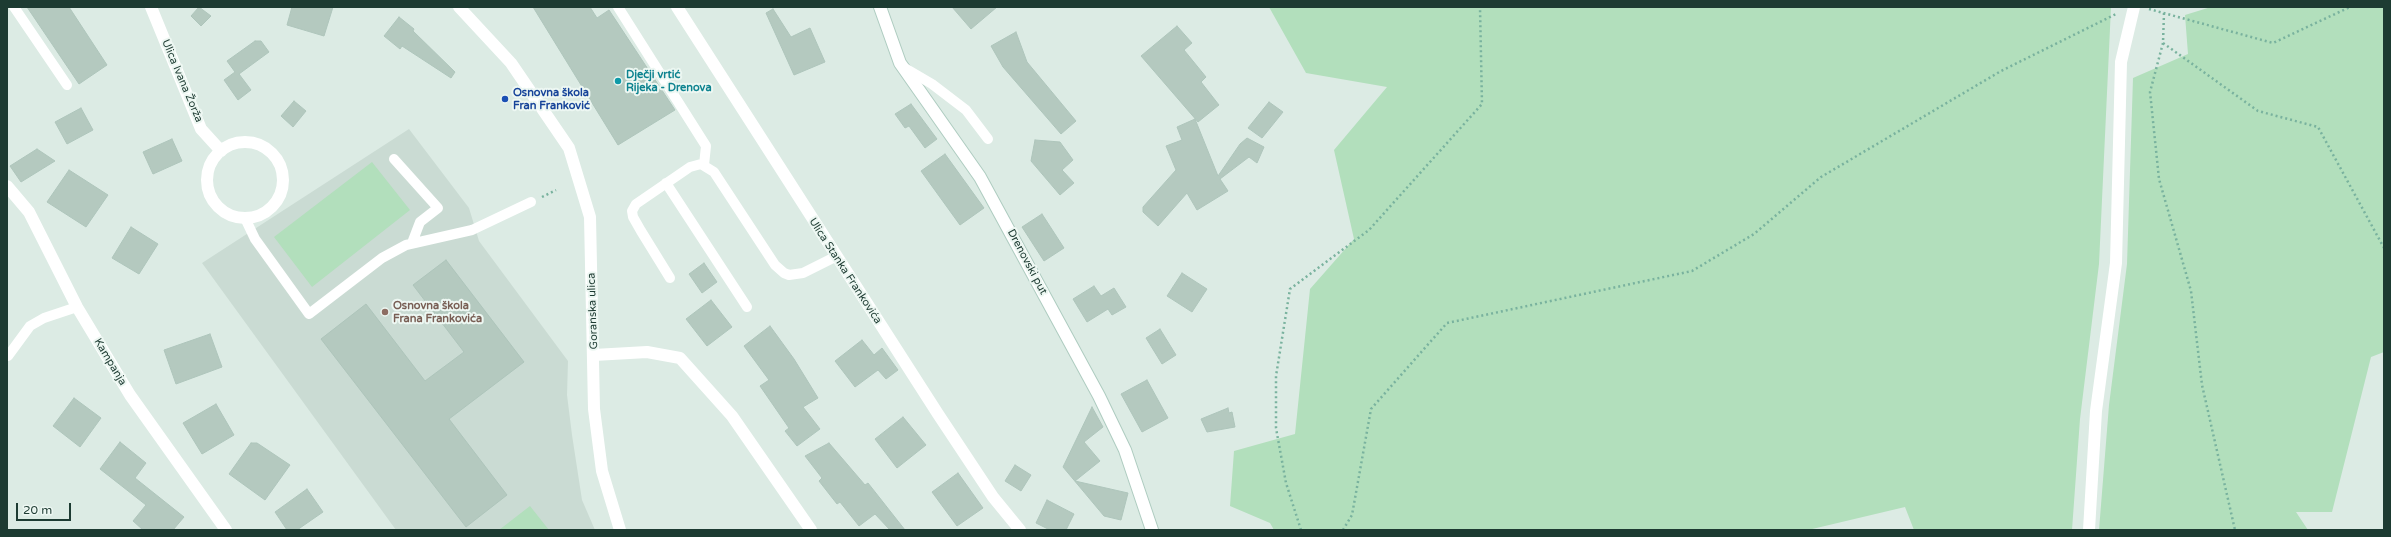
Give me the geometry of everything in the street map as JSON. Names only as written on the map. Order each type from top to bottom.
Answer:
[{"type":"street","name":"Ulica Ivana Žorža","points":[[151,7],[201,129],[221,151]]},
{"type":"street","name":"Goranska ulica","points":[[459,7],[511,63],[569,148],[590,217],[594,355],[647,352],[680,358],[732,416],[811,530]]},
{"type":"street","name":"Ulica Stanka Frankovića","points":[[677,7],[835,257],[989,491],[1020,530]]},
{"type":"street","name":"Drenovski put","points":[[880,7],[903,67],[980,177],[1092,383],[1125,450],[1152,530]]},
{"type":"street","points":[[2088,530],[2096,411],[2116,263],[2121,62],[2134,7]]},
{"type":"street","points":[[247,142],[261,146],[276,157],[281,168],[283,182],[281,192],[274,205],[264,213],[245,218],[234,217],[223,212],[213,201],[209,193],[206,178],[212,160],[221,151],[231,144],[247,142]]},
{"type":"street","name":"Kampanja","points":[[7,186],[29,212],[59,267],[77,307],[130,395],[226,530]]},
{"type":"street","points":[[594,355],[594,409],[602,471],[620,530]]},
{"type":"lane","points":[[14,7],[67,85]]},
{"type":"lane","points":[[618,7],[706,146],[704,165]]},
{"type":"lane","points":[[903,67],[932,84],[966,110],[988,139]]},
{"type":"lane","points":[[394,159],[438,208],[420,222],[412,243]]},
{"type":"lane","points":[[670,278],[633,217],[632,211],[636,204],[666,183],[690,167],[701,164],[714,172],[775,265],[784,273],[796,275],[803,273],[835,257]]},
{"type":"lane","points":[[666,183],[747,308]]},
{"type":"lane","points":[[245,218],[255,239],[308,314],[382,258],[412,243],[472,230],[531,202]]},
{"type":"lane","points":[[8,356],[30,326],[44,318],[77,307]]},
{"type":"path","points":[[1301,530],[1286,483],[1276,428],[1276,376],[1290,288],[1369,230],[1482,104],[1480,7]]},
{"type":"path","points":[[2143,7],[2273,43],[2350,7]]},
{"type":"path","points":[[2164,13],[2163,43],[2150,92],[2159,179],[2190,291],[2202,385],[2236,530]]},
{"type":"path","points":[[1343,530],[1352,515],[1371,409],[1447,323],[1692,271],[1754,234],[1828,173],[2001,71],[2117,14]]},
{"type":"path","points":[[2163,43],[2258,111],[2318,127],[2384,248]]},
{"type":"shaded area","name":"Osnovna škola Frana Frankovića","points":[[409,129],[469,208],[479,241],[568,361],[567,395],[582,500],[595,530],[396,530],[202,263]]},
{"type":"green space","points":[[1269,7],[2111,7],[2099,264],[2080,419],[2072,530],[1914,530],[1905,507],[1808,530],[1274,530],[1270,523],[1230,506],[1234,451],[1295,434],[1310,289],[1354,239],[1334,150],[1387,87],[1306,73]]},
{"type":"green space","points":[[2211,7],[2384,7],[2384,352],[2371,357],[2332,512],[2296,512],[2308,530],[2099,530],[2109,405],[2127,264],[2133,78],[2188,54],[2185,15]]},
{"type":"green space","points":[[372,162],[410,210],[312,287],[274,237]]},
{"type":"green space","points":[[530,506],[549,530],[499,530]]},
{"type":"building","points":[[27,7],[69,7],[107,65],[79,84]]},
{"type":"building","points":[[199,7],[211,16],[201,26],[191,16]]},
{"type":"building","points":[[292,7],[333,7],[324,36],[287,25]]},
{"type":"building","name":"Dječji vrtić Rijeka - Drenova","points":[[533,7],[590,7],[597,18],[609,10],[675,110],[618,145]]},
{"type":"building","points":[[952,7],[997,7],[971,29]]},
{"type":"building","points":[[773,9],[791,37],[810,28],[825,62],[794,75],[766,13]]},
{"type":"building","points":[[399,17],[414,29],[413,31],[455,72],[451,78],[402,46],[400,49],[384,36]]},
{"type":"building","points":[[1177,26],[1192,43],[1184,50],[1206,77],[1201,82],[1219,105],[1198,122],[1141,56]]},
{"type":"building","points":[[1016,32],[1027,62],[1076,121],[1061,134],[1003,67],[991,46]]},
{"type":"building","points":[[255,41],[261,41],[269,52],[239,74],[251,90],[238,100],[224,80],[235,72],[227,61]]},
{"type":"building","points":[[294,101],[306,111],[293,127],[281,116]]},
{"type":"building","points":[[1269,102],[1283,112],[1262,138],[1248,128]]},
{"type":"building","points":[[911,104],[937,139],[925,148],[909,126],[905,128],[895,114]]},
{"type":"building","points":[[81,108],[93,130],[67,144],[55,122]]},
{"type":"building","points":[[1195,119],[1218,176],[1240,144],[1247,138],[1264,147],[1257,163],[1249,157],[1220,179],[1228,191],[1197,210],[1187,193],[1158,226],[1143,212],[1143,207],[1176,170],[1166,146],[1182,140],[1177,127]]},
{"type":"building","points":[[172,139],[182,161],[153,174],[143,152]]},
{"type":"building","points":[[1035,140],[1060,142],[1073,160],[1062,170],[1074,183],[1060,195],[1031,161]]},
{"type":"building","points":[[37,149],[55,161],[21,182],[10,166]]},
{"type":"building","points":[[945,154],[984,208],[960,225],[921,171]]},
{"type":"building","points":[[69,170],[108,195],[86,227],[47,202]]},
{"type":"building","points":[[1042,214],[1064,248],[1044,261],[1022,227]]},
{"type":"building","points":[[131,227],[158,244],[139,274],[112,258]]},
{"type":"building","points":[[446,260],[524,362],[449,419],[507,495],[466,527],[321,339],[366,304],[425,381],[464,352],[413,285]]},
{"type":"building","points":[[704,263],[717,282],[702,293],[689,274]]},
{"type":"building","points":[[1182,273],[1207,289],[1192,312],[1167,296]]},
{"type":"building","points":[[1094,286],[1101,296],[1114,288],[1126,307],[1112,315],[1108,309],[1087,322],[1073,299]]},
{"type":"building","points":[[711,300],[732,327],[707,346],[686,319]]},
{"type":"building","points":[[770,326],[794,359],[818,398],[803,407],[820,429],[797,446],[785,431],[789,428],[760,386],[769,380],[744,346]]},
{"type":"building","points":[[1160,329],[1176,355],[1162,364],[1146,338]]},
{"type":"building","points":[[210,334],[222,367],[176,384],[164,350]]},
{"type":"building","points":[[862,340],[874,355],[882,348],[898,370],[886,379],[878,370],[855,387],[835,361]]},
{"type":"building","points":[[1147,380],[1168,418],[1142,432],[1121,394]]},
{"type":"building","points":[[74,398],[101,418],[80,447],[53,426]]},
{"type":"building","points":[[216,404],[234,435],[202,454],[183,423]]},
{"type":"building","points":[[1092,407],[1103,427],[1084,442],[1100,461],[1075,481],[1128,493],[1121,520],[1104,516],[1063,467]]},
{"type":"building","points":[[1228,408],[1229,413],[1232,412],[1235,427],[1207,432],[1201,419]]},
{"type":"building","points":[[903,417],[926,445],[897,468],[875,439]]},
{"type":"building","points":[[120,442],[146,463],[135,478],[184,517],[173,530],[143,530],[133,521],[146,505],[100,469]]},
{"type":"building","points":[[251,443],[257,443],[290,465],[265,500],[229,474]]},
{"type":"building","points":[[829,443],[865,485],[868,483],[905,530],[890,530],[875,514],[859,526],[840,502],[837,504],[819,481],[822,478],[805,456]]},
{"type":"building","points":[[1015,465],[1031,475],[1021,491],[1005,481]]},
{"type":"building","points":[[958,473],[983,508],[957,526],[932,492]]},
{"type":"building","points":[[307,489],[323,512],[297,530],[287,530],[275,512]]},
{"type":"building","points":[[1047,500],[1074,514],[1066,530],[1050,530],[1036,523]]},
{"type":"place","name":"Dječji vrtić Rijeka - Drenova","points":[[618,81]]},
{"type":"place","name":"Osnovna škola Fran Franković","points":[[505,99]]},
{"type":"place","name":"Osnovna škola Frana Frankovića","points":[[385,312]]}]
